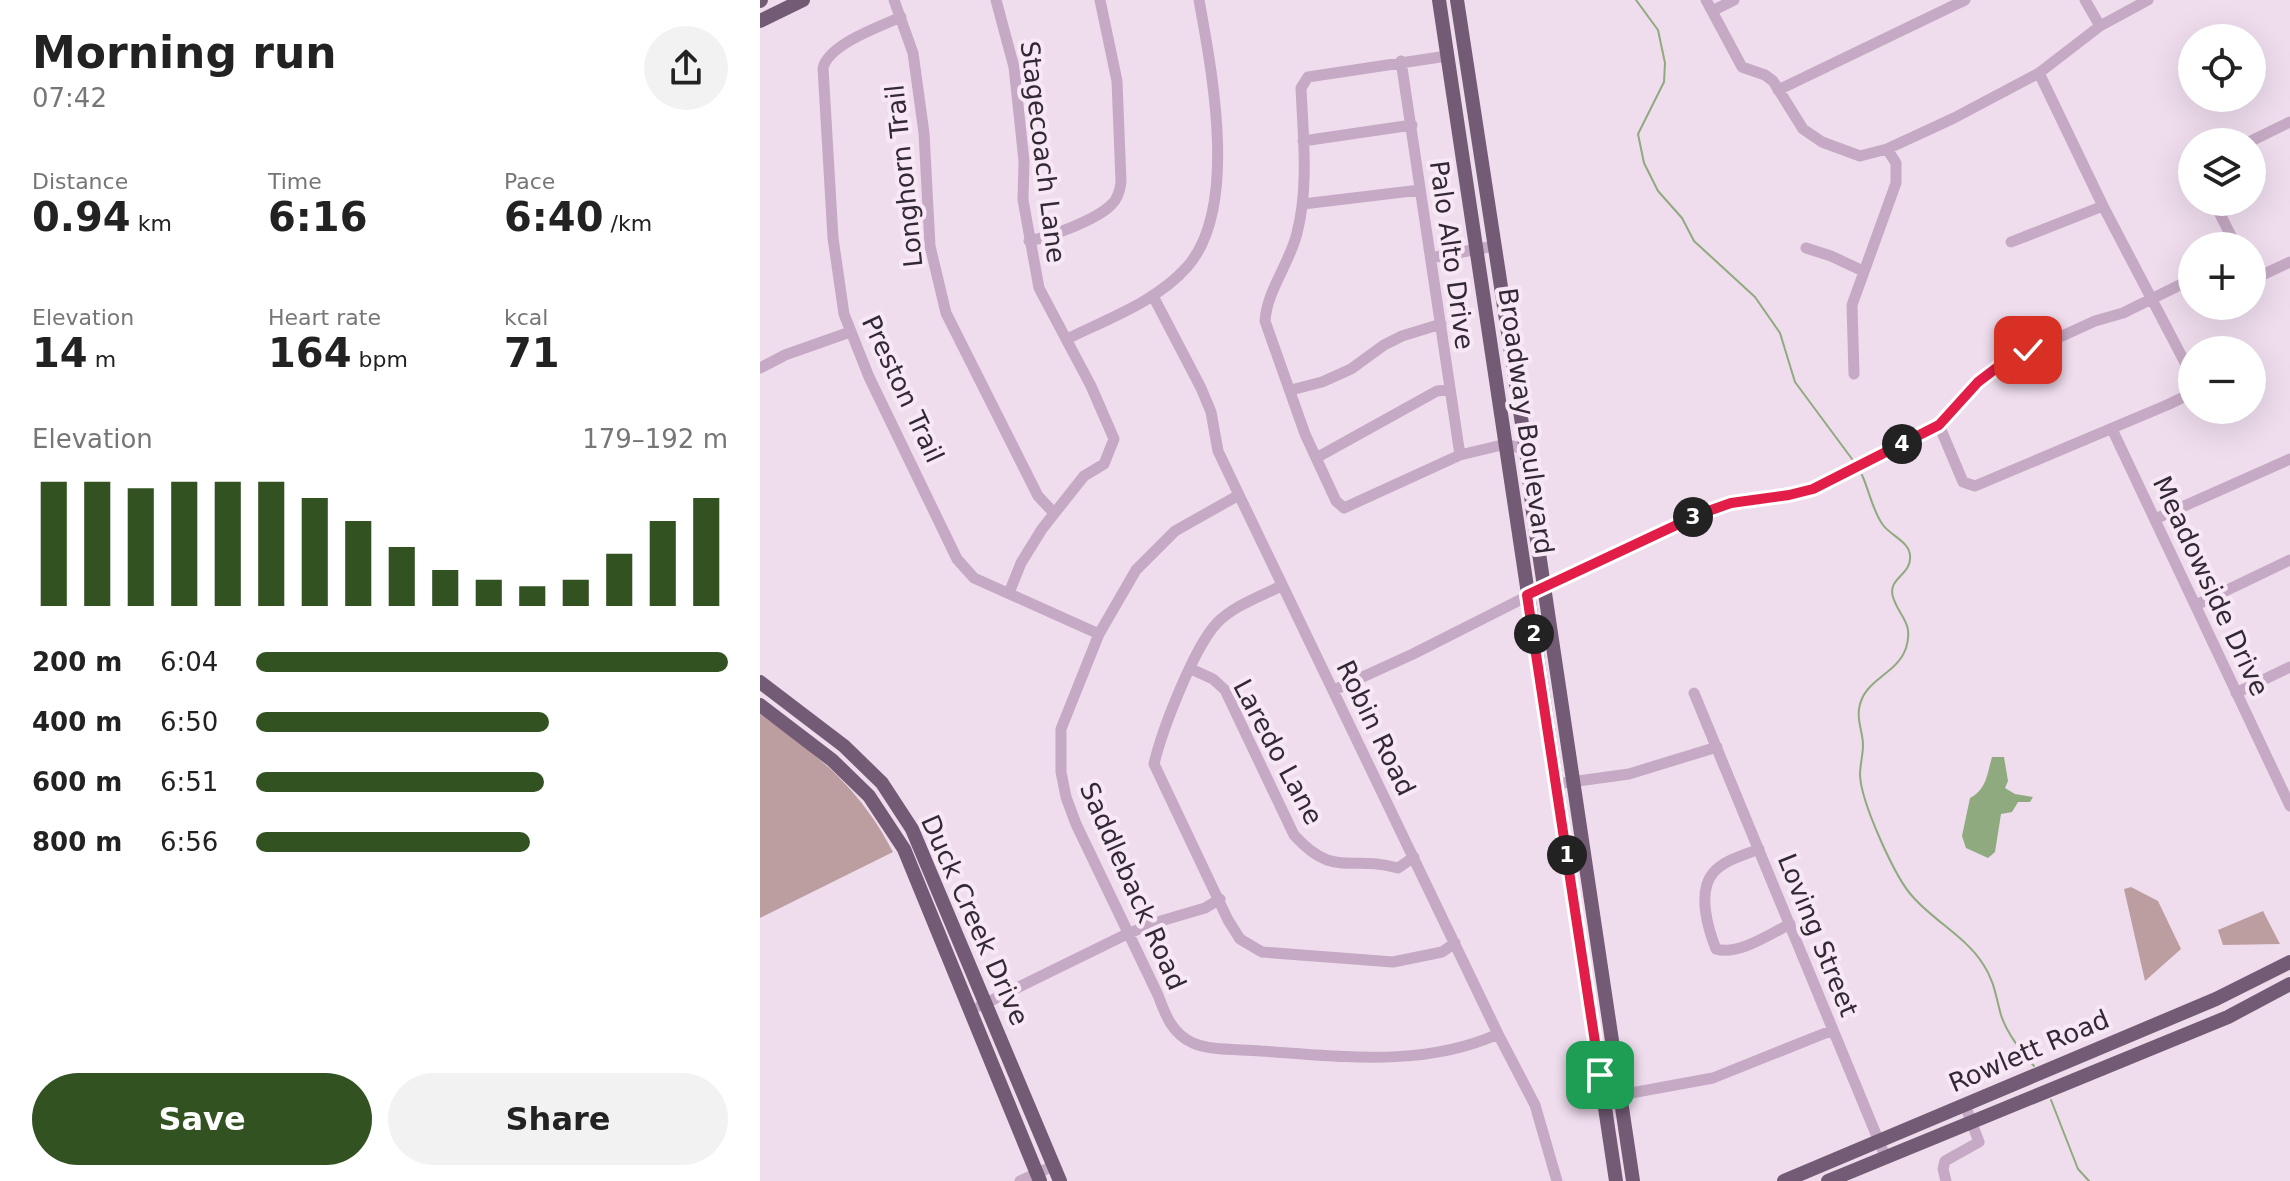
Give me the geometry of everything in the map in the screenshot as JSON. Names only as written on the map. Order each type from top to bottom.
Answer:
[{"type":"main road","points":[[760,21],[803,0]]},
{"type":"main road","name":"Broadway Boulevard","points":[[1439,0],[1616,1181]]},
{"type":"main road","name":"Broadway Boulevard","points":[[1457,0],[1633,1181]]},
{"type":"main road","name":"Duck Creek Drive","points":[[760,682],[844,746],[882,783],[912,829],[1060,1181]]},
{"type":"main road","name":"Duck Creek Drive","points":[[760,705],[832,760],[869,796],[904,849],[1038,1177]]},
{"type":"main road","points":[[832,760],[844,746]]},
{"type":"main road","points":[[914,873],[928,865]]},
{"type":"main road","name":"Rowlett Road","points":[[1784,1181],[2216,999],[2290,962]]},
{"type":"main road","name":"Rowlett Road","points":[[1828,1181],[2228,1017],[2290,984]]},
{"type":"main road","points":[[1587,988],[1605,986]]},
{"type":"main road","points":[[2153,1025],[2161,1045]]},
{"type":"street","name":"Longhorn Trail","points":[[894,0],[913,53],[924,133],[930,246],[946,313],[1038,496],[1054,513]]},
{"type":"street","name":"Stagecoach Lane","points":[[996,0],[1014,67],[1024,161],[1023,200],[1039,288],[1114,439],[1104,464],[1084,476],[1054,513],[1021,563],[1009,593]]},
{"type":"street","points":[[1029,241],[1047,238],[1094,215],[1111,206],[1119,194],[1117,81],[1100,0]]},
{"type":"street","points":[[1067,339],[1153,296],[1187,267],[1204,239],[1217,195],[1211,62],[1199,0]]},
{"type":"street","points":[[1734,0],[1709,6],[1742,67],[1765,75],[1803,129],[1822,142],[1860,156],[1887,149],[1954,118],[2039,73],[2100,26],[2148,0]]},
{"type":"street","points":[[1778,90],[1965,0]]},
{"type":"street","points":[[2085,0],[2100,26]]},
{"type":"street","name":"Preston Trail","points":[[901,17],[837,48],[825,60],[823,68],[833,238],[844,314],[869,377],[957,559],[974,578],[1099,634]]},
{"type":"street","points":[[1447,56],[1308,77],[1301,88],[1303,204],[1287,264],[1266,306],[1265,321],[1305,434],[1336,501],[1344,508],[1460,455],[1506,444],[1526,450]]},
{"type":"street","name":"Palo Alto Drive","points":[[1401,61],[1460,455]]},
{"type":"street","points":[[2039,73],[2103,206],[2178,348]]},
{"type":"street","points":[[1303,141],[1412,125]]},
{"type":"street","points":[[2266,135],[2289,125]]},
{"type":"street","points":[[1854,374],[1852,305],[1896,183],[1896,163],[1887,149]]},
{"type":"street","points":[[1303,204],[1420,190]]},
{"type":"street","points":[[2011,242],[2103,206]]},
{"type":"street","points":[[1431,258],[1494,246]]},
{"type":"street","points":[[1806,248],[1863,271]]},
{"type":"street","points":[[2266,273],[2290,262]]},
{"type":"street","points":[[1334,690],[1700,514],[1731,503],[1813,489],[1939,425],[1978,382],[2003,363],[2178,286]]},
{"type":"street","name":"Robin Road","points":[[1153,296],[1206,400],[1218,451],[1281,586],[1535,1105],[1557,1181]]},
{"type":"street","points":[[1291,390],[1322,382],[1351,369],[1402,336],[1441,324]]},
{"type":"street","points":[[760,368],[785,355],[850,332]]},
{"type":"street","points":[[1316,458],[1423,398],[1437,391],[1449,390]]},
{"type":"street","points":[[1939,425],[1963,482],[1975,486],[2178,400]]},
{"type":"street","name":"Meadowside Drive","points":[[2112,429],[2236,693],[2285,783],[2290,806]]},
{"type":"street","points":[[2155,519],[2290,459]]},
{"type":"street","name":"Saddleback Road","points":[[1239,495],[1175,531],[1136,570],[1099,634],[1061,729],[1061,772],[1066,797],[1127,934],[1158,995],[1166,1019],[1193,1044],[1384,1058],[1431,1055],[1477,1044],[1498,1034]]},
{"type":"street","points":[[2196,605],[2290,560]]},
{"type":"street","points":[[1281,586],[1218,621],[1170,713],[1154,764],[1240,939],[1262,952],[1393,962],[1442,952],[1455,943]]},
{"type":"street","points":[[2236,693],[2290,667]]},
{"type":"street","name":"Laredo Lane","points":[[1191,669],[1213,679],[1225,690],[1294,835],[1309,852],[1325,861],[1363,865],[1381,863],[1398,868],[1414,857]]},
{"type":"street","name":"Loving Street","points":[[1694,693],[1885,1156]]},
{"type":"street","points":[[1556,784],[1629,774],[1717,747]]},
{"type":"street","points":[[1759,849],[1729,861],[1713,873],[1706,886],[1707,915],[1716,949],[1725,952],[1755,942],[1790,924]]},
{"type":"street","points":[[972,1010],[1127,934],[1195,912],[1220,899]]},
{"type":"street","points":[[1604,1098],[1713,1078],[1833,1030]]},
{"type":"street","points":[[1946,1181],[1945,1161],[1979,1142],[1965,1105]]},
{"type":"street","points":[[1020,1181],[1038,1177],[1053,1166]]},
{"type":"shaded area","points":[[760,714],[836,774],[866,809],[893,852],[760,918]]},
{"type":"shaded area","points":[[1992,757],[2004,757],[2008,781],[2005,788],[2015,794],[2033,797],[2030,802],[2018,802],[2012,812],[2001,814],[1995,852],[1988,858],[1966,848],[1962,836],[1970,798],[1983,786]]},
{"type":"shaded area","points":[[2131,887],[2158,901],[2181,949],[2145,981],[2124,889]]},
{"type":"shaded area","points":[[2263,911],[2280,944],[2223,945],[2218,930]]},
{"type":"waterway","points":[[1636,0],[1658,30],[1665,63],[1664,82],[1638,134],[1644,163],[1658,191],[1682,218],[1694,241],[1755,297],[1780,333],[1795,382],[1852,459]]},
{"type":"waterway","points":[[1862,475],[1880,520],[1907,547],[1910,556],[1907,568],[1893,585],[1892,591],[1907,626],[1906,648],[1895,665],[1867,691],[1859,709],[1863,745],[1860,775],[1866,803],[1889,857],[1913,897],[1968,946],[1987,970],[2007,1029],[2034,1066]]},
{"type":"waterway","points":[[2051,1100],[2078,1169],[2089,1181]]},
{"type":"route","points":[[1600,1075],[1527,595],[1700,514],[1731,503],[1813,489],[1939,425],[1978,382],[2003,363],[2028,350]]}]
